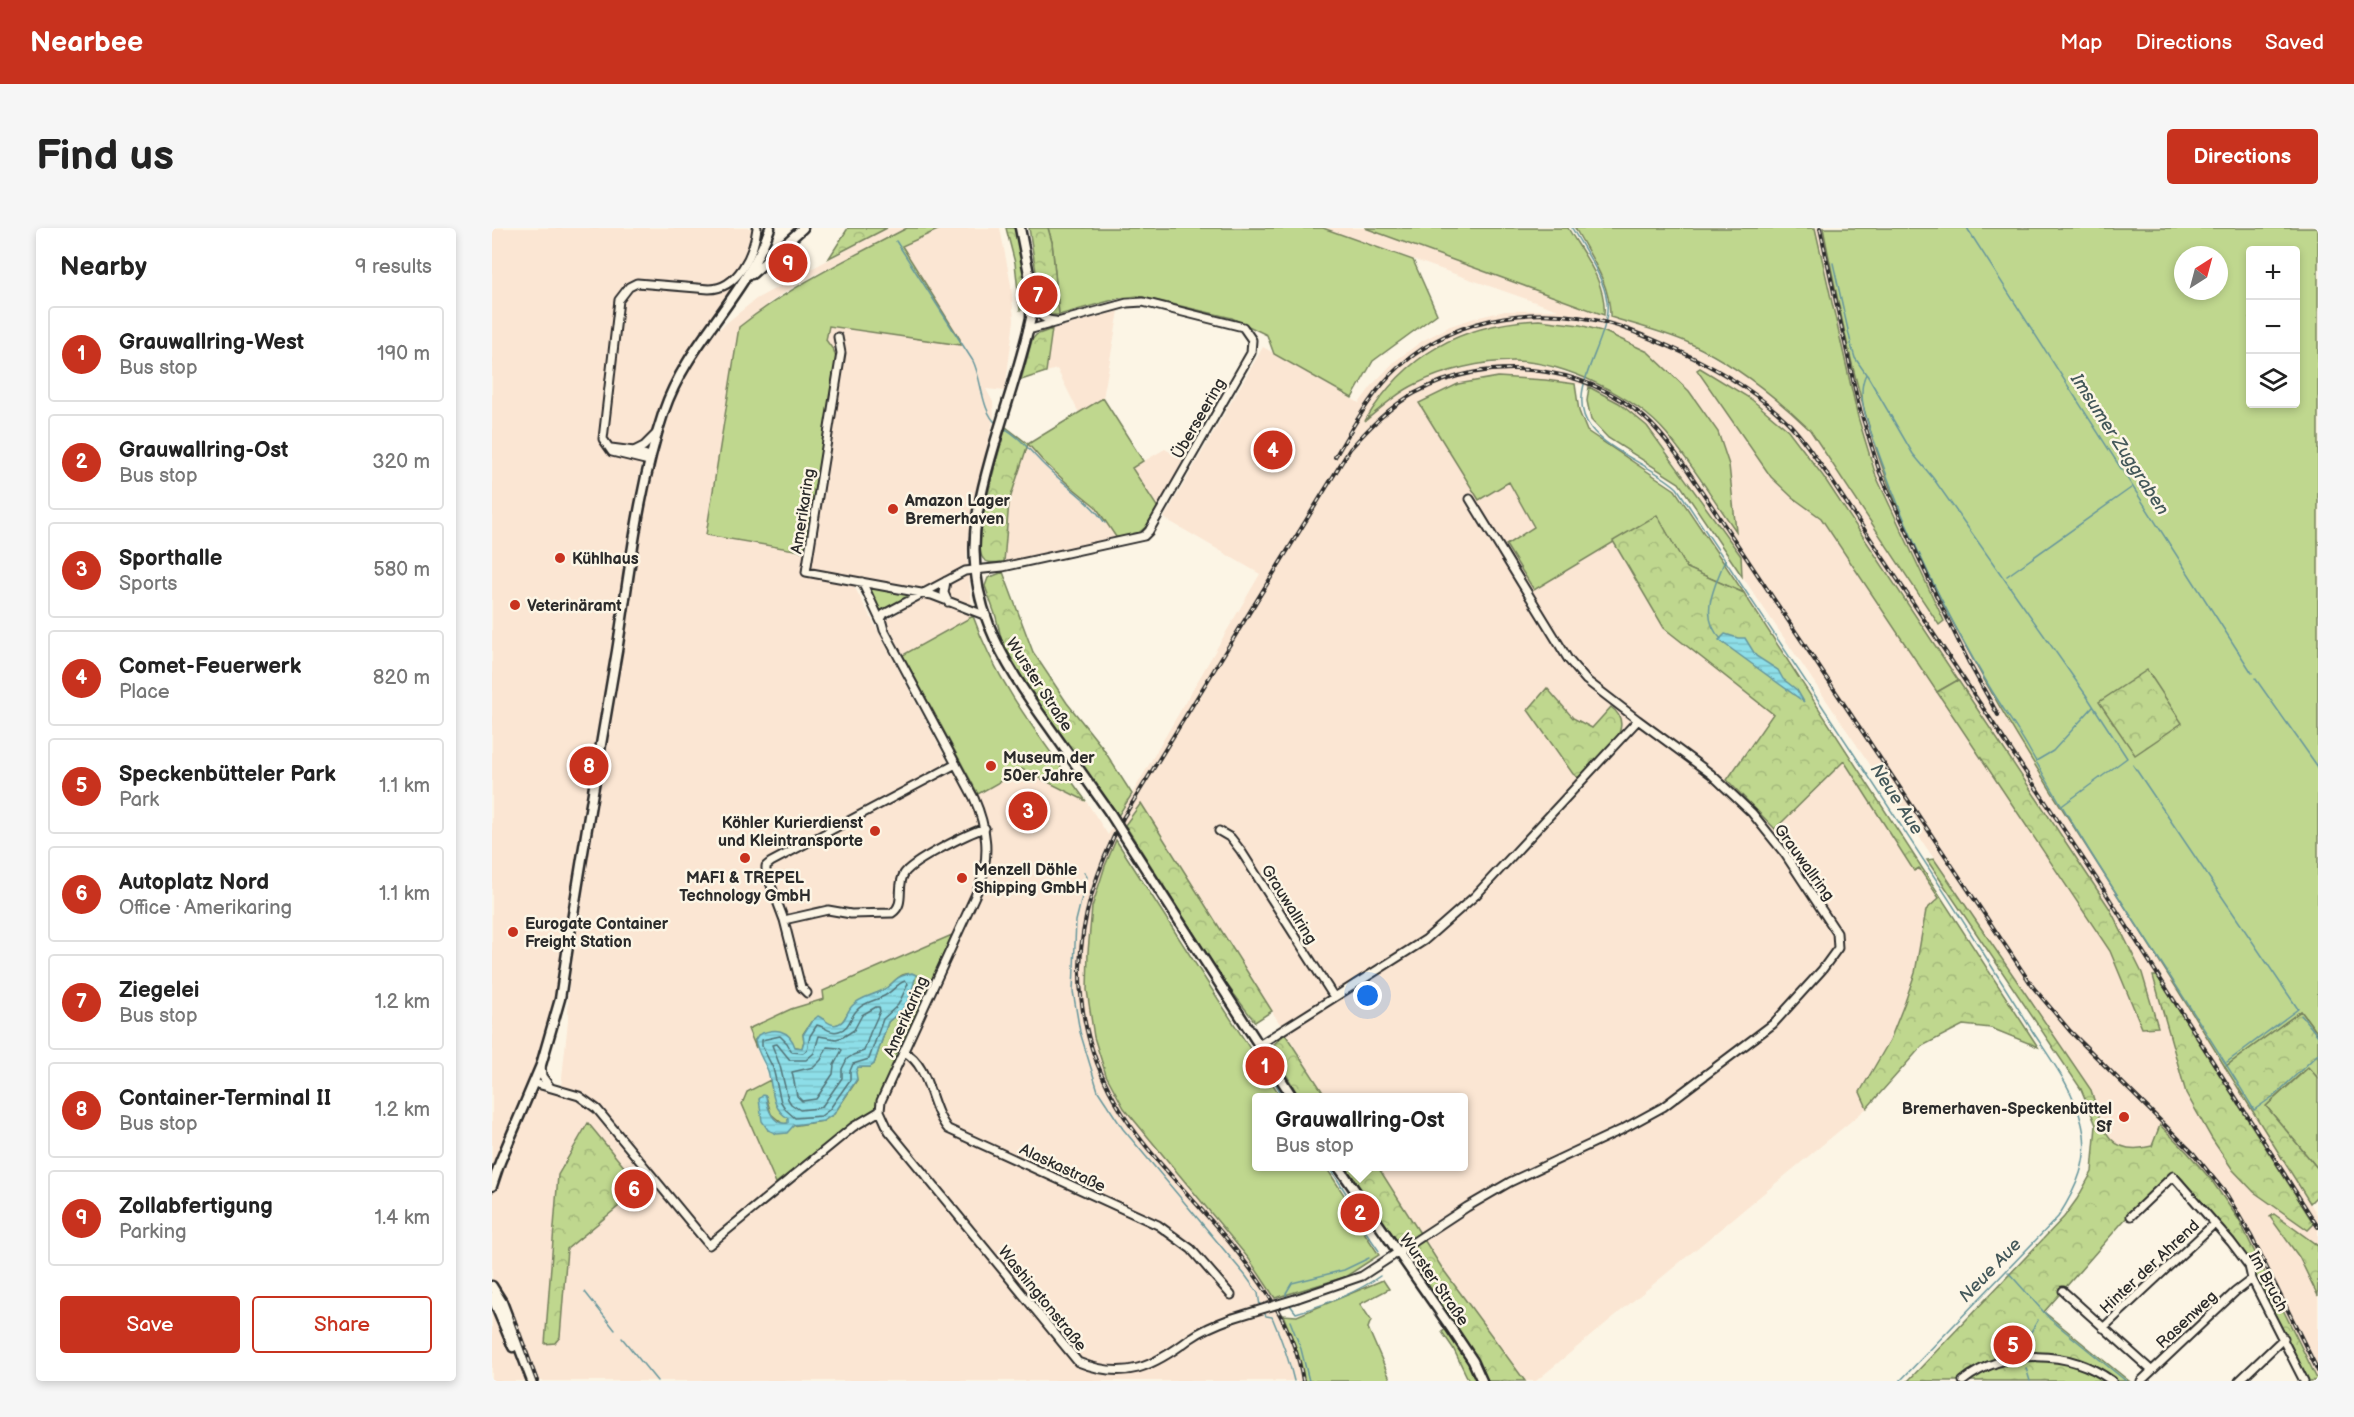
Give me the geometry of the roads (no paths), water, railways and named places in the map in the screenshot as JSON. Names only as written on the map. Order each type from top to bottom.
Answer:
[{"type":"main road","points":[[492,1186],[541,1065],[560,999],[630,561],[657,433],[670,396],[685,366],[752,268],[770,228]]},
{"type":"main road","points":[[722,312],[762,263],[803,228]]},
{"type":"main road","name":"Wurster Straße","points":[[1020,228],[1025,245],[1032,300],[1028,330],[979,509],[975,569],[984,615],[1004,657],[1025,693],[1110,813],[1290,1093]]},
{"type":"main road","points":[[492,1174],[500,1162]]},
{"type":"main road","name":"Wurster Straße","points":[[1341,1171],[1459,1339],[1482,1381]]},
{"type":"main road","points":[[492,1286],[506,1311],[532,1381]]},
{"type":"main road","points":[[492,1298],[525,1381]]},
{"type":"street","points":[[650,459],[618,455],[608,448],[603,439],[619,300],[637,283],[709,289],[730,284],[755,243],[757,228]]},
{"type":"street","points":[[1032,300],[1043,318],[1058,321]]},
{"type":"street","name":"Überseering","points":[[975,569],[1003,567],[1144,536],[1251,353],[1252,340],[1243,327],[1143,302],[1127,303],[1028,330]]},
{"type":"street","name":"Amerikaring","points":[[838,337],[841,353],[806,572],[932,595],[984,615]]},
{"type":"street","points":[[634,451],[644,446],[657,433]]},
{"type":"street","points":[[608,448],[634,451],[650,459]]},
{"type":"street","points":[[1259,1045],[1425,940],[1463,909],[1638,720],[1586,680],[1568,659],[1470,499]]},
{"type":"street","points":[[881,622],[884,614],[965,571],[975,569]]},
{"type":"street","points":[[946,581],[944,593],[948,602]]},
{"type":"street","name":"Amerikaring","points":[[862,582],[974,798],[985,828],[987,847],[986,867],[980,885],[881,1101],[880,1112]]},
{"type":"street","name":"Grauwallring","points":[[1398,1252],[1510,1182],[1605,1138],[1663,1107],[1773,1024],[1822,970],[1838,948],[1838,933],[1833,925],[1785,854],[1752,813],[1711,774],[1638,720]]},
{"type":"street","points":[[807,993],[801,987],[784,920],[766,872],[766,866],[956,764]]},
{"type":"street","points":[[784,920],[828,910],[851,914],[888,915],[896,910],[900,902],[902,879],[911,866],[985,828]]},
{"type":"street","name":"Grauwallring","points":[[1219,831],[1231,838],[1241,851],[1334,997]]},
{"type":"street","name":"Alaskastraße","points":[[904,1052],[912,1056],[920,1065],[937,1114],[948,1129],[1158,1225],[1191,1250],[1231,1296]]},
{"type":"street","points":[[541,1065],[542,1076],[550,1087]]},
{"type":"street","points":[[534,1083],[579,1096],[597,1109],[709,1245],[853,1128],[880,1112]]},
{"type":"street","name":"Washingtonstraße","points":[[880,1112],[889,1131],[1078,1362],[1101,1377]]},
{"type":"street","name":"Im Bruch","points":[[2131,1216],[2173,1176],[2249,1266],[2252,1279],[2304,1381]]},
{"type":"street","name":"Hinter der Ahrend","points":[[2103,1328],[2214,1224]]},
{"type":"street","points":[[1137,1377],[1158,1365],[1194,1336],[1218,1323],[1362,1276],[1398,1252]]},
{"type":"street","name":"Rasenweg","points":[[2141,1381],[2235,1292],[2252,1279]]},
{"type":"street","points":[[2063,1291],[2151,1370]]},
{"type":"street","points":[[2239,1381],[2284,1338]]},
{"type":"street","points":[[1963,1381],[1987,1366],[2020,1357],[2075,1362],[2095,1370],[2112,1381]]},
{"type":"water","points":[[1725,634],[1745,638],[1756,656],[1778,670],[1783,679],[1797,690],[1804,702],[1719,640]]},
{"type":"water","points":[[912,973],[916,975],[910,998],[902,1010],[888,1022],[874,1064],[870,1067],[858,1067],[857,1079],[834,1114],[823,1121],[794,1125],[787,1133],[777,1134],[768,1130],[762,1121],[759,1099],[763,1095],[766,1096],[769,1111],[778,1122],[788,1123],[788,1118],[782,1114],[776,1104],[768,1071],[756,1044],[755,1040],[758,1035],[770,1031],[781,1031],[789,1036],[795,1047],[802,1048],[803,1035],[818,1016],[835,1025],[841,1023],[855,1003],[886,988],[896,979]]},
{"type":"waterway","name":"Neue Aue","points":[[1572,228],[1598,273],[1607,302],[1602,334],[1584,383],[1582,398],[1584,414],[1591,428],[1599,437],[1620,452],[1677,488],[1907,834],[2055,1065],[2074,1099],[2082,1124],[2085,1149],[2080,1173],[2058,1217],[1900,1381]]},
{"type":"waterway","name":"Imsumer Zuggraben","points":[[1967,228],[2252,673]]},
{"type":"waterway","points":[[896,241],[973,361],[988,411],[997,424]]},
{"type":"waterway","points":[[1833,263],[1852,348],[1855,358],[1866,374],[1862,394],[1869,427],[1915,545],[1973,659],[2056,797],[2254,1110],[2275,1095],[2318,1054]]},
{"type":"waterway","points":[[1867,375],[1913,454],[1933,478],[2086,695],[2127,758],[2063,805]]},
{"type":"waterway","points":[[1004,428],[1019,439],[1049,470],[1083,499],[1105,523]]},
{"type":"waterway","points":[[2007,576],[2131,488]]},
{"type":"waterway","points":[[1721,639],[1714,630],[1710,611],[1713,590],[1725,560]]},
{"type":"waterway","name":"Imsumer Zuggraben","points":[[2255,678],[2318,767]]},
{"type":"waterway","points":[[2036,761],[2053,751],[2093,707]]},
{"type":"waterway","points":[[2133,765],[2298,1009],[2227,1062]]},
{"type":"waterway","points":[[1084,872],[1087,877],[1076,921],[1073,991],[1080,1032],[1098,1091],[1123,1129],[1245,1275],[1258,1293],[1260,1306]]},
{"type":"waterway","points":[[2301,1015],[2318,1036]]},
{"type":"waterway","points":[[1274,1081],[1281,1093]]},
{"type":"waterway","points":[[1332,1171],[1349,1198],[1355,1216],[1379,1251]]},
{"type":"waterway","points":[[1287,1298],[1286,1293],[1292,1283],[1344,1270],[1369,1258]]},
{"type":"waterway","points":[[2008,1272],[2050,1319],[2126,1381]]},
{"type":"waterway","points":[[1290,1305],[1296,1313],[1307,1310],[1350,1293],[1380,1276]]},
{"type":"waterway","points":[[585,1292],[615,1330]]},
{"type":"waterway","points":[[1263,1310],[1266,1316],[1272,1317],[1294,1381]]},
{"type":"waterway","points":[[2023,1354],[2025,1342],[2038,1320]]},
{"type":"waterway","points":[[1290,1321],[1301,1349],[1309,1381]]},
{"type":"waterway","points":[[622,1338],[657,1381]]},
{"type":"waterway","points":[[2026,1368],[2030,1381]]},
{"type":"railway","points":[[1820,228],[1858,403],[1880,473],[1968,661],[1998,715]]},
{"type":"railway","points":[[1335,457],[1372,397],[1400,366],[1424,348],[1449,334],[1476,324],[1504,318],[1561,315],[1618,326],[1698,360],[1727,376],[1767,404],[1787,421],[1828,475],[2100,884],[2318,1227]]},
{"type":"railway","points":[[1303,1381],[1299,1361],[1284,1323],[1263,1287],[1226,1238],[1135,1132],[1104,1079],[1090,1042],[1082,1005],[1080,968],[1083,931],[1092,893],[1105,856],[1123,818],[1350,449],[1388,411],[1415,393],[1443,381],[1473,373],[1503,369],[1534,370],[1593,385],[1620,400],[1645,418],[1668,443],[2033,987],[2070,1031],[2194,1154],[2227,1195],[2251,1236],[2318,1371]]},
{"type":"railway","points":[[513,1316],[537,1381]]},
{"type":"place","name":"Zollabfertigung","points":[[788,263]]},
{"type":"place","name":"Ziegelei","points":[[1038,295]]},
{"type":"place","name":"Comet-Feuerwerk","points":[[1273,450]]},
{"type":"place","name":"Amazon Lager Bremerhaven","points":[[893,509]]},
{"type":"place","name":"Kühlhaus","points":[[560,558]]},
{"type":"place","name":"Veterinäramt","points":[[515,605]]},
{"type":"place","name":"Container-Terminal II","points":[[589,766]]},
{"type":"place","name":"Museum der 50er Jahre","points":[[991,766]]},
{"type":"place","name":"Sporthalle","points":[[1028,811]]},
{"type":"place","name":"Köhler Kurierdienst und Kleintransporte","points":[[875,831]]},
{"type":"place","name":"MAFI & TREPEL Technology GmbH","points":[[745,858]]},
{"type":"place","name":"Menzell Döhle Shipping GmbH","points":[[962,878]]},
{"type":"place","name":"Eurogate Container Freight Station","points":[[513,932]]},
{"type":"place","name":"Grauwallring-West","points":[[1265,1066]]},
{"type":"place","name":"Bremerhaven-Speckenbüttel Sf","points":[[2124,1117]]},
{"type":"place","name":"Autoplatz Nord","points":[[634,1189]]},
{"type":"place","name":"Grauwallring-Ost","points":[[1360,1213]]},
{"type":"place","name":"Speckenbütteler Park","points":[[2013,1345]]}]
